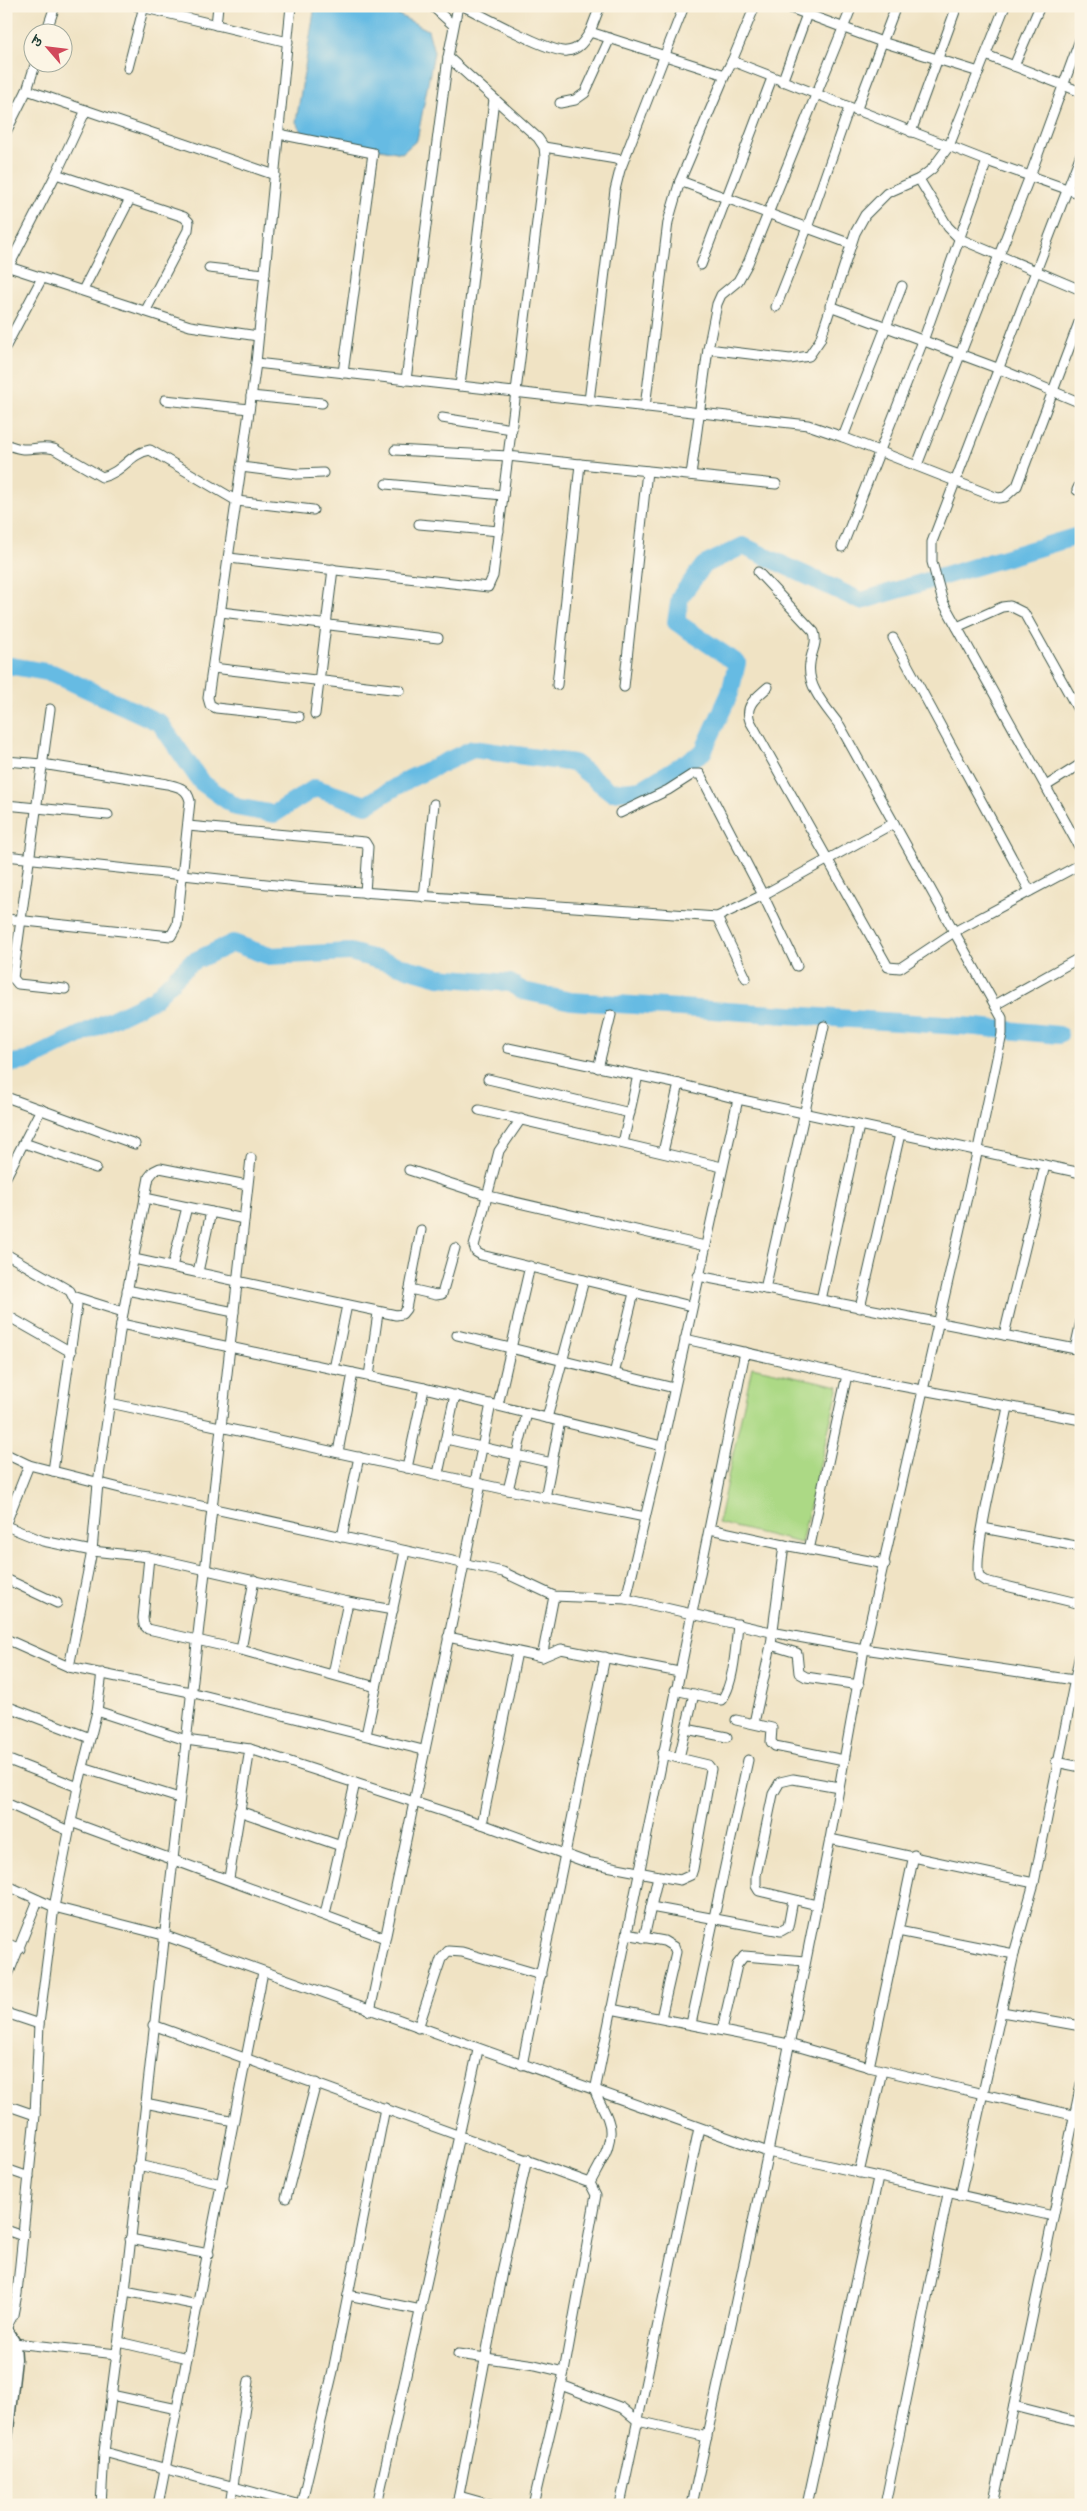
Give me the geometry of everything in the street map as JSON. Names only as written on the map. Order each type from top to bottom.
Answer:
[{"type":"street","points":[[49,22],[55,6]]},
{"type":"street","points":[[216,25],[218,6]]},
{"type":"street","points":[[291,6],[280,134],[256,363],[208,698],[210,705],[216,708],[299,717]]},
{"type":"street","points":[[432,6],[453,25]]},
{"type":"street","points":[[406,380],[448,57],[458,6]]},
{"type":"street","points":[[463,6],[534,41],[565,52],[574,50],[582,44],[590,32],[600,6]]},
{"type":"street","points":[[589,401],[615,190],[622,160],[684,6]]},
{"type":"street","points":[[645,407],[668,222],[680,181],[755,6]]},
{"type":"street","points":[[785,6],[809,10],[843,27],[882,42],[979,72]]},
{"type":"street","points":[[692,475],[708,349],[718,299],[734,286],[743,274],[852,6]]},
{"type":"street","points":[[776,308],[852,110],[896,6]]},
{"type":"street","points":[[911,132],[957,6]]},
{"type":"street","points":[[708,349],[790,359],[809,356],[820,340],[851,244],[865,216],[887,193],[920,179],[932,169],[949,146],[1005,6]]},
{"type":"street","points":[[1014,66],[1040,6]]},
{"type":"street","points":[[128,68],[142,7],[288,42]]},
{"type":"street","points":[[782,82],[809,10]]},
{"type":"street","points":[[590,32],[725,75]]},
{"type":"street","points":[[917,465],[962,355],[1081,37]]},
{"type":"street","points":[[560,103],[575,100],[586,93],[610,38]]},
{"type":"street","points":[[986,55],[1081,92]]},
{"type":"street","points":[[229,558],[488,587],[493,576],[545,158],[544,147],[538,138],[448,57]]},
{"type":"street","points":[[732,62],[852,110],[1081,194]]},
{"type":"street","points":[[6,132],[27,90],[33,72]]},
{"type":"street","points":[[701,265],[772,78]]},
{"type":"street","points":[[27,90],[275,175]]},
{"type":"street","points":[[460,386],[494,99]]},
{"type":"street","points":[[86,110],[56,174],[8,266],[190,326],[258,336]]},
{"type":"street","points":[[280,134],[373,153],[343,373]]},
{"type":"street","points":[[544,147],[622,160]]},
{"type":"street","points":[[1081,154],[997,368],[932,542],[932,562],[939,589],[957,627],[1081,850]]},
{"type":"street","points":[[842,547],[923,341],[987,161]]},
{"type":"street","points":[[56,174],[184,217],[189,222],[188,230],[146,310]]},
{"type":"street","points":[[920,179],[948,226],[960,239],[1081,290]]},
{"type":"street","points":[[680,181],[851,244]]},
{"type":"street","points":[[83,290],[130,199]]},
{"type":"street","points":[[209,268],[265,274]]},
{"type":"street","points":[[8,340],[42,278]]},
{"type":"street","points":[[843,436],[902,286]]},
{"type":"street","points":[[830,306],[997,368],[1081,403]]},
{"type":"street","points":[[256,363],[808,425],[843,436],[998,498],[1005,497],[1017,486],[1081,317]]},
{"type":"street","points":[[251,396],[322,403]]},
{"type":"street","points":[[165,400],[249,409]]},
{"type":"street","points":[[442,418],[512,428]]},
{"type":"street","points":[[6,444],[27,451],[46,447],[54,449],[102,476],[118,471],[142,451],[150,450],[237,501],[313,510]]},
{"type":"street","points":[[395,450],[508,456],[776,484]]},
{"type":"street","points":[[558,685],[580,464]]},
{"type":"street","points":[[241,467],[297,474],[323,474]]},
{"type":"street","points":[[624,687],[647,470]]},
{"type":"street","points":[[386,484],[503,495]]},
{"type":"street","points":[[419,524],[499,531]]},
{"type":"street","points":[[315,714],[333,569]]},
{"type":"street","points":[[692,2505],[768,2152],[830,1839],[864,1649],[924,1391],[1002,1034],[1002,1018],[995,1005],[840,726],[812,686],[808,673],[815,644],[814,632],[758,572]]},
{"type":"street","points":[[957,627],[1002,607],[1010,606],[1024,613],[1081,715]]},
{"type":"street","points":[[221,612],[438,638]]},
{"type":"street","points":[[893,638],[1030,891]]},
{"type":"street","points":[[213,668],[319,682],[400,690]]},
{"type":"street","points":[[768,687],[753,700],[748,715],[888,967],[900,968],[954,932],[1081,864]]},
{"type":"street","points":[[50,709],[20,921],[10,977],[18,984],[65,989]]},
{"type":"street","points":[[6,762],[42,764],[168,784],[184,789],[189,794],[190,801],[177,925],[171,936],[6,919]]},
{"type":"street","points":[[1046,786],[1081,764]]},
{"type":"street","points":[[620,813],[668,790],[693,774],[700,774],[763,895],[797,966]]},
{"type":"street","points":[[424,897],[434,804]]},
{"type":"street","points":[[6,805],[108,815]]},
{"type":"street","points":[[6,856],[365,893],[717,917],[763,895],[894,823]]},
{"type":"street","points":[[188,826],[365,842],[368,847],[365,893]]},
{"type":"street","points":[[717,917],[746,978]]},
{"type":"street","points":[[995,1005],[1081,957]]},
{"type":"street","points":[[598,1068],[611,1015]]},
{"type":"street","points":[[765,1289],[824,1026]]},
{"type":"street","points":[[508,1048],[1081,1173]]},
{"type":"street","points":[[623,1143],[638,1075]]},
{"type":"street","points":[[488,1079],[630,1113]]},
{"type":"street","points":[[663,1152],[679,1084]]},
{"type":"street","points":[[6,1097],[135,1144]]},
{"type":"street","points":[[626,1599],[662,1446],[691,1306],[738,1099]]},
{"type":"street","points":[[6,1177],[41,1109]]},
{"type":"street","points":[[479,1110],[722,1167]]},
{"type":"street","points":[[521,1120],[499,1151],[489,1196],[474,1246],[476,1252],[481,1255],[691,1306]]},
{"type":"street","points":[[821,1300],[859,1126]]},
{"type":"street","points":[[860,1308],[900,1134]]},
{"type":"street","points":[[24,1143],[96,1168]]},
{"type":"street","points":[[101,2505],[104,2452],[125,2291],[190,1692],[222,1427],[246,1184],[251,1158]]},
{"type":"street","points":[[1004,1335],[1044,1165]]},
{"type":"street","points":[[69,1666],[92,1551],[98,1482],[121,1324],[150,1177],[154,1171],[160,1168],[246,1184]]},
{"type":"street","points":[[409,1170],[489,1196],[705,1246]]},
{"type":"street","points":[[145,1198],[244,1219]]},
{"type":"street","points":[[172,1267],[187,1207]]},
{"type":"street","points":[[198,1272],[211,1212]]},
{"type":"street","points":[[134,1259],[237,1280],[378,1313],[402,1314],[406,1309],[421,1230]]},
{"type":"street","points":[[410,1289],[436,1295],[442,1294],[455,1248]]},
{"type":"street","points":[[6,1254],[70,1291],[75,1297],[77,1305],[72,1352],[53,1471]]},
{"type":"street","points":[[370,2011],[414,1803],[423,1750],[464,1563],[478,1483],[482,1447],[511,1349],[530,1266]]},
{"type":"street","points":[[698,1276],[1078,1349],[1081,1321]]},
{"type":"street","points":[[548,1418],[561,1362],[584,1280]]},
{"type":"street","points":[[127,1290],[234,1312]]},
{"type":"street","points":[[614,1374],[634,1293]]},
{"type":"street","points":[[75,1297],[123,1312]]},
{"type":"street","points":[[334,1368],[347,1305]]},
{"type":"street","points":[[369,1376],[378,1313]]},
{"type":"street","points":[[6,1315],[72,1352]]},
{"type":"street","points":[[121,1324],[230,1345],[424,1388],[662,1446]]},
{"type":"street","points":[[457,1335],[561,1362],[674,1388]]},
{"type":"street","points":[[685,1338],[924,1391],[1081,1420]]},
{"type":"street","points":[[590,2183],[608,2146],[611,2132],[609,2120],[595,2091],[678,1672],[710,1529],[746,1352]]},
{"type":"street","points":[[338,1452],[353,1373]]},
{"type":"street","points":[[809,1550],[847,1375]]},
{"type":"street","points":[[406,1468],[424,1388]]},
{"type":"street","points":[[438,1474],[455,1395]]},
{"type":"street","points":[[110,1403],[545,1498],[645,1517]]},
{"type":"street","points":[[1008,1407],[976,1570],[979,1577],[986,1581],[1081,1604]]},
{"type":"street","points":[[508,1490],[527,1413]]},
{"type":"street","points":[[545,1498],[560,1421]]},
{"type":"street","points":[[446,1439],[552,1463]]},
{"type":"street","points":[[6,1454],[28,1465],[98,1482],[503,1572],[554,1596],[626,1599],[771,1632],[864,1649],[1074,1680]]},
{"type":"street","points":[[342,1537],[359,1457]]},
{"type":"street","points":[[28,1465],[6,1524],[43,1541],[92,1551],[149,1557],[348,1602],[393,1610]]},
{"type":"street","points":[[983,1528],[1081,1547]]},
{"type":"street","points":[[710,1529],[884,1564]]},
{"type":"street","points":[[754,1723],[770,1645],[784,1545]]},
{"type":"street","points":[[366,1735],[405,1550]]},
{"type":"street","points":[[149,1557],[144,1625],[155,1632],[241,1650],[376,1687]]},
{"type":"street","points":[[6,1580],[57,1602]]},
{"type":"street","points":[[241,1650],[254,1580]]},
{"type":"street","points":[[542,1657],[554,1596]]},
{"type":"street","points":[[333,1674],[348,1602]]},
{"type":"street","points":[[675,1690],[721,1700],[724,1697],[733,1663],[738,1624]]},
{"type":"street","points":[[448,1637],[542,1657],[561,1648],[678,1672]]},
{"type":"street","points":[[6,1639],[69,1666],[190,1692],[423,1750]]},
{"type":"street","points":[[770,1645],[798,1653],[799,1673],[806,1678],[859,1685]]},
{"type":"street","points":[[960,2196],[1014,1954],[1034,1883],[1056,1762],[1081,1649]]},
{"type":"street","points":[[482,1824],[517,1652]]},
{"type":"street","points":[[522,2065],[605,1657]]},
{"type":"street","points":[[6,2438],[15,2359],[14,2343],[6,2330],[15,2306],[23,2236],[35,2115],[39,2024],[54,1907],[78,1787],[97,1710],[102,1673]]},
{"type":"street","points":[[679,1758],[694,1694]]},
{"type":"street","points":[[6,1706],[90,1738]]},
{"type":"street","points":[[97,1710],[186,1740],[250,1749],[482,1824],[586,1862],[680,1880],[691,1875],[712,1774],[708,1765],[662,1754]]},
{"type":"street","points":[[736,1720],[772,1728],[771,1742],[775,1746],[844,1760]]},
{"type":"street","points":[[686,1729],[727,1737]]},
{"type":"street","points":[[229,1878],[250,1749]]},
{"type":"street","points":[[6,1759],[78,1787]]},
{"type":"street","points":[[691,2024],[748,1760]]},
{"type":"street","points":[[1056,1762],[1081,1767]]},
{"type":"street","points":[[83,1768],[179,1798]]},
{"type":"street","points":[[817,1905],[765,1894],[759,1892],[756,1886],[776,1787],[780,1782],[793,1779],[839,1787]]},
{"type":"street","points":[[325,1914],[355,1783]]},
{"type":"street","points":[[6,1804],[69,1831]]},
{"type":"street","points":[[239,1811],[341,1846]]},
{"type":"street","points":[[71,1822],[229,1878],[385,1938]]},
{"type":"street","points":[[830,1839],[914,1855],[1034,1883]]},
{"type":"street","points":[[869,2068],[914,1855]]},
{"type":"street","points":[[644,1938],[658,1876]]},
{"type":"street","points":[[6,1885],[54,1907],[163,1935],[478,2050],[768,2152],[948,2194],[1053,2216]]},
{"type":"street","points":[[6,1980],[38,1900]]},
{"type":"street","points":[[651,1907],[781,1931],[788,1926],[793,1900]]},
{"type":"street","points":[[898,1931],[1014,1954]]},
{"type":"street","points":[[626,1934],[671,1944],[676,1952],[661,2018]]},
{"type":"street","points":[[6,1943],[20,1949]]},
{"type":"street","points":[[418,2028],[441,1959],[448,1951],[462,1952],[541,1975]]},
{"type":"street","points":[[722,2030],[737,1965],[744,1956],[806,1961]]},
{"type":"street","points":[[158,2505],[209,2254],[263,1972]]},
{"type":"street","points":[[611,2009],[789,2044],[869,2068],[1078,2117]]},
{"type":"street","points":[[1002,2012],[1081,2026]]},
{"type":"street","points":[[6,2013],[39,2024]]},
{"type":"street","points":[[153,2025],[459,2134],[590,2183],[596,2195],[564,2372],[533,2505]]},
{"type":"street","points":[[377,2505],[478,2050]]},
{"type":"street","points":[[859,2173],[882,2071]]},
{"type":"street","points":[[286,2198],[316,2083]]},
{"type":"street","points":[[993,2505],[1053,2216],[1078,2117],[1081,2084]]},
{"type":"street","points":[[145,2103],[234,2121]]},
{"type":"street","points":[[6,2105],[35,2115]]},
{"type":"street","points":[[104,2452],[300,2505],[348,2295],[385,2108]]},
{"type":"street","points":[[620,2505],[699,2128]]},
{"type":"street","points":[[491,2505],[458,2500],[485,2359],[528,2159]]},
{"type":"street","points":[[138,2165],[222,2184]]},
{"type":"street","points":[[6,2169],[29,2178]]},
{"type":"street","points":[[808,2505],[878,2178]]},
{"type":"street","points":[[885,2505],[948,2194]]},
{"type":"street","points":[[6,2230],[23,2236]]},
{"type":"street","points":[[130,2239],[209,2254]]},
{"type":"street","points":[[125,2291],[198,2306]]},
{"type":"street","points":[[348,2295],[421,2310]]},
{"type":"street","points":[[119,2342],[187,2358]]},
{"type":"street","points":[[14,2343],[117,2354]]},
{"type":"street","points":[[458,2354],[536,2365],[564,2372]]},
{"type":"street","points":[[230,2505],[249,2382]]},
{"type":"street","points":[[561,2385],[622,2408],[638,2421],[707,2437]]},
{"type":"street","points":[[111,2395],[177,2409]]},
{"type":"street","points":[[1014,2406],[1081,2423]]},
{"type":"green space","points":[[752,1367],[839,1386],[801,1543],[718,1523]]},
{"type":"water","points":[[315,6],[381,6],[428,30],[434,52],[417,140],[402,153],[304,135],[296,122]]},
{"type":"waterway","points":[[6,665],[52,673],[160,723],[201,782],[236,807],[274,814],[315,788],[366,805],[409,779],[473,749],[574,763],[611,792],[642,789],[703,752],[730,693],[737,663],[676,622],[680,597],[704,565],[743,546],[861,601],[1081,535]]},
{"type":"waterway","points":[[6,1064],[26,1061],[154,999],[190,963],[233,943],[269,956],[350,952],[439,977],[510,983],[523,991],[571,1001],[976,1027],[1059,1035]]}]
